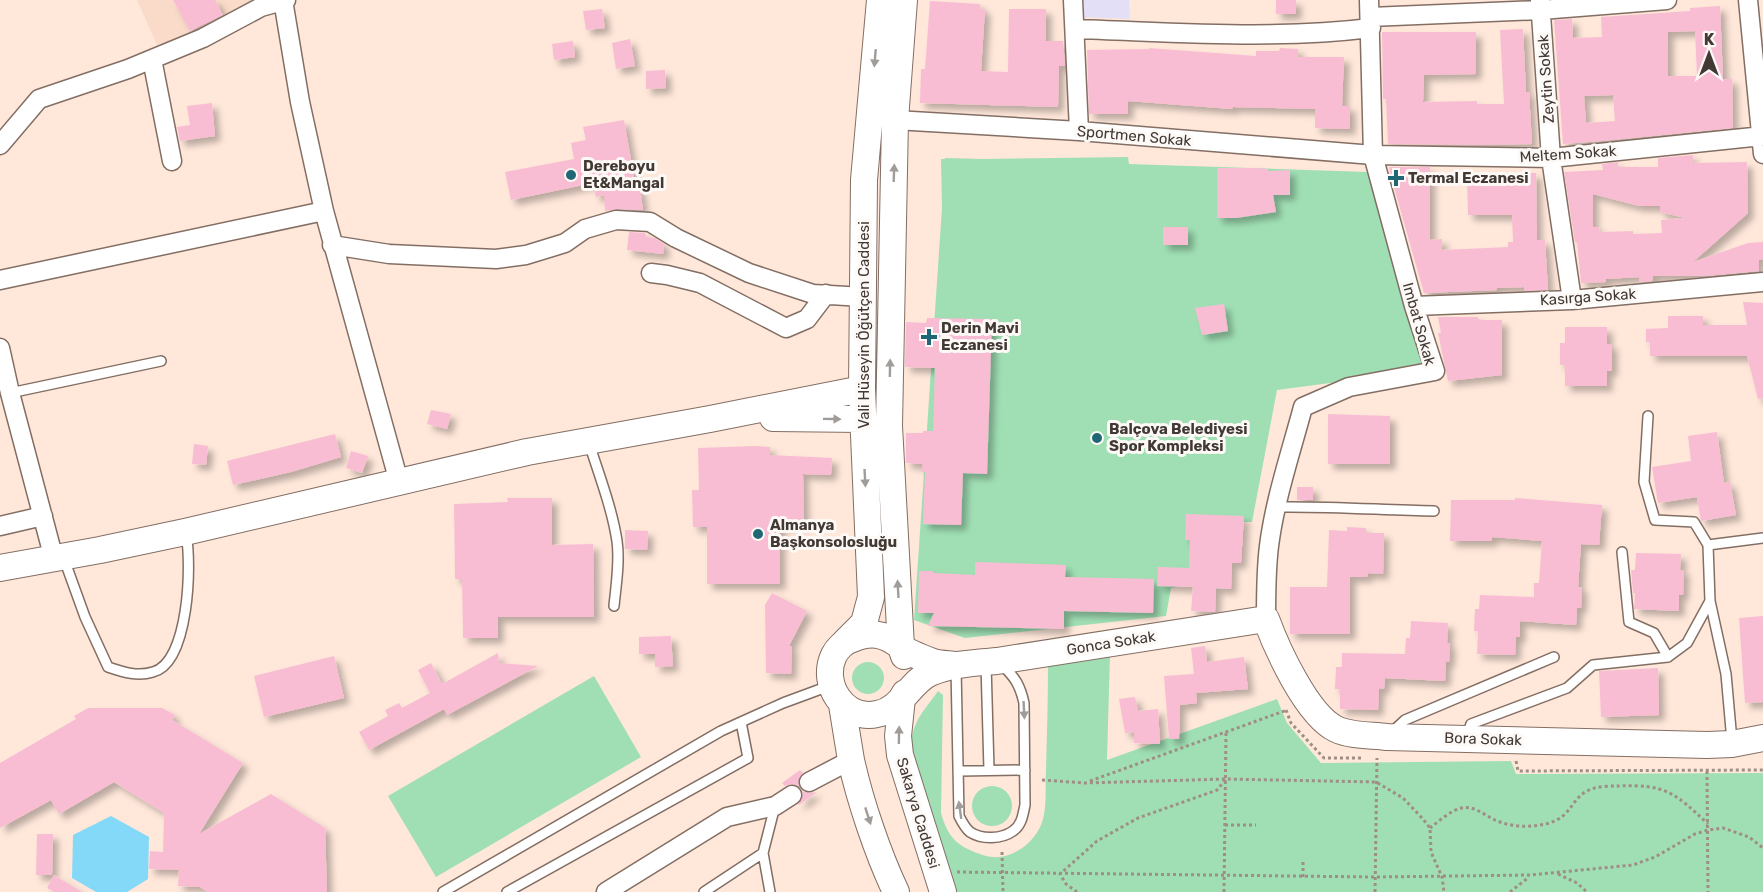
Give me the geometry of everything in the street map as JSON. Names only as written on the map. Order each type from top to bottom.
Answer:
[{"type":"street","points":[[0,145],[39,99],[128,69],[202,38],[261,7],[284,0],[300,102],[332,245],[399,482]]},
{"type":"street","name":"Vali Hüseyin Öğütçen Caddesi","points":[[845,642],[864,623],[871,597],[862,419],[864,180],[880,0]]},
{"type":"street","name":"Vali Hüseyin Öğütçen Caddesi","points":[[901,647],[889,426],[896,120],[904,0]]},
{"type":"street","points":[[1073,0],[1079,131]]},
{"type":"street","points":[[1075,29],[1258,35],[1344,31],[1370,15],[1667,0]]},
{"type":"street","points":[[1748,0],[1762,142]]},
{"type":"street","name":"Zeytin Sokak","points":[[1540,5],[1551,158],[1572,300]]},
{"type":"street","name":"Imbat Sokak","points":[[1266,619],[1269,544],[1303,407],[1349,387],[1435,371],[1413,306],[1373,155],[1370,15]]},
{"type":"street","points":[[152,59],[172,161]]},
{"type":"street","name":"Sportmen Sokak","points":[[896,120],[1079,131],[1373,155]]},
{"type":"street","name":"Meltem Sokak","points":[[1373,155],[1551,158],[1762,142]]},
{"type":"street","points":[[0,280],[324,211]]},
{"type":"street","points":[[332,245],[389,254],[496,259],[526,255],[565,243],[585,230],[616,220],[650,222],[686,243],[749,273],[804,291],[863,297]]},
{"type":"street","points":[[651,273],[700,283],[786,328],[807,320],[826,294]]},
{"type":"street","name":"Kasırga Sokak","points":[[1413,306],[1572,300],[1763,282]]},
{"type":"street","points":[[0,348],[43,516],[58,558]]},
{"type":"street","points":[[0,568],[185,531],[527,452],[862,389],[889,426]]},
{"type":"street","points":[[710,419],[862,419]]},
{"type":"street","points":[[0,526],[43,516]]},
{"type":"street","name":"Gonca Sokak","points":[[956,665],[1266,619]]},
{"type":"street","name":"Bora Sokak","points":[[1266,619],[1274,640],[1307,701],[1318,716],[1337,730],[1355,734],[1382,747],[1467,739],[1720,744],[1763,738]]},
{"type":"street","points":[[896,892],[872,830],[851,760],[830,668],[834,653],[845,642],[858,636],[871,634],[890,638],[901,647],[934,662],[956,665]]},
{"type":"street","points":[[901,647],[910,673],[909,686],[902,698]]},
{"type":"street","points":[[837,695],[862,715],[887,712],[928,674],[956,665]]},
{"type":"street","name":"Sakarya Caddesi","points":[[902,698],[898,736],[900,756],[944,882]]},
{"type":"street","points":[[809,782],[851,760]]},
{"type":"street","points":[[606,892],[727,817],[775,806],[792,795]]},
{"type":"lane","points":[[10,393],[161,361]]},
{"type":"lane","points":[[1648,416],[1644,482],[1655,520],[1694,522],[1707,545],[1710,601],[1726,674],[1720,744]]},
{"type":"lane","points":[[588,441],[607,498],[617,542],[618,570],[614,606]]},
{"type":"lane","points":[[1277,507],[1434,511]]},
{"type":"lane","points":[[58,558],[108,667],[133,675],[155,672],[169,660],[179,643],[185,616],[189,550],[185,531]]},
{"type":"lane","points":[[1707,545],[1763,538]]},
{"type":"lane","points":[[1622,552],[1629,622],[1654,633],[1668,657]]},
{"type":"lane","points":[[1467,739],[1471,724],[1567,687],[1593,665],[1668,657],[1687,643],[1710,601]]},
{"type":"lane","points":[[1382,747],[1405,720],[1554,657]]},
{"type":"lane","points":[[989,770],[991,661]]},
{"type":"lane","points":[[956,665],[959,816],[970,832],[980,836],[1003,836],[1013,831],[1023,817],[1025,805],[1024,703],[1020,687],[1012,674],[991,661]]},
{"type":"lane","points":[[443,892],[721,731],[783,703],[837,695]]},
{"type":"lane","points":[[507,892],[748,758],[741,722]]},
{"type":"lane","points":[[959,771],[1025,770]]},
{"type":"lane","points":[[770,892],[763,853],[775,806]]},
{"type":"lane","points":[[704,892],[763,853]]},
{"type":"path","points":[[1085,783],[1307,701]]},
{"type":"path","points":[[1224,892],[1226,731]]},
{"type":"path","points":[[1708,892],[1708,824],[1720,744]]},
{"type":"path","points":[[1375,892],[1377,783],[1382,747]]},
{"type":"path","points":[[1060,874],[1097,842],[1138,818],[1217,790],[1226,779]]},
{"type":"path","points":[[1042,780],[1085,783],[1226,779],[1377,783],[1403,798],[1430,828],[1431,852],[1442,877],[1444,892]]},
{"type":"path","points":[[1430,828],[1451,813],[1467,807],[1504,824],[1527,826],[1544,824],[1556,821],[1565,814],[1576,799],[1587,791],[1600,787],[1635,785],[1672,793],[1708,824]]},
{"type":"path","points":[[1225,825],[1256,825]]},
{"type":"path","points":[[944,882],[1003,873],[1375,878],[1530,875],[1633,865],[1655,857],[1695,834],[1723,828],[1749,837],[1763,848]]},
{"type":"path","points":[[1002,852],[1004,892]]},
{"type":"path","points":[[1303,859],[1303,877]]},
{"type":"path","points":[[1557,873],[1577,883],[1587,892]]},
{"type":"path","points":[[1060,874],[1066,884],[1077,892]]},
{"type":"path","points":[[1510,892],[1530,875]]},
{"type":"shaded area","points":[[137,0],[267,0],[160,52]]},
{"type":"shaded area","points":[[1080,0],[1129,0],[1130,19],[1081,17]]},
{"type":"green space","name":"Balçova Belediyesi Spor Kompleksi","points":[[1128,157],[1129,164],[1368,172],[1429,370],[1277,390],[1252,522],[1206,522],[1198,582],[1171,588],[1166,616],[965,638],[914,620],[942,208],[941,159]]},
{"type":"green space","points":[[1110,654],[1107,760],[1277,699],[1287,723],[1321,763],[1511,761],[1516,774],[1763,773],[1763,892],[956,892],[911,751],[915,726],[923,712],[938,691],[943,695],[941,813],[947,829],[955,840],[967,849],[983,855],[1002,857],[1028,843],[1040,828],[1043,819],[1046,794],[1048,663]]},
{"type":"green space","points":[[868,662],[879,667],[884,678],[879,689],[868,694],[857,689],[852,678],[857,667]]},
{"type":"green space","points":[[594,676],[641,757],[436,877],[388,796]]},
{"type":"green space","points":[[992,786],[1000,787],[1006,792],[1011,798],[1011,814],[1006,820],[1000,825],[992,826],[984,825],[978,820],[973,814],[972,806],[973,798],[978,792],[984,787]]},
{"type":"water","points":[[111,816],[149,837],[148,879],[127,892],[96,892],[72,878],[73,835]]},
{"type":"building","points":[[173,0],[215,0],[223,15],[190,31]]},
{"type":"building","points":[[1276,0],[1296,0],[1296,14],[1276,14]]},
{"type":"building","points":[[930,1],[980,4],[980,9],[985,9],[981,71],[1008,72],[1009,9],[1046,9],[1046,41],[1063,41],[1065,66],[1059,66],[1058,107],[920,103],[921,69],[925,69]]},
{"type":"building","points":[[1720,6],[1723,79],[1732,79],[1733,128],[1563,144],[1554,20],[1572,19],[1573,38],[1602,37],[1601,17],[1690,11],[1690,8]],"holes":[[[1695,31],[1697,76],[1668,76],[1668,32]],[[1613,95],[1615,121],[1586,123],[1584,96]]]},
{"type":"building","points":[[602,9],[605,28],[586,30],[583,11]]},
{"type":"building","points":[[1523,29],[1526,92],[1529,92],[1532,144],[1388,144],[1386,99],[1383,99],[1382,32],[1476,32],[1476,74],[1424,75],[1423,102],[1477,101],[1477,104],[1504,104],[1500,30]]},
{"type":"building","points":[[630,39],[635,66],[616,69],[612,43]]},
{"type":"building","points":[[573,41],[575,57],[554,60],[552,44]]},
{"type":"building","points":[[1149,48],[1256,56],[1256,51],[1279,51],[1280,48],[1298,49],[1298,57],[1344,57],[1342,106],[1350,106],[1350,129],[1315,128],[1315,109],[1233,107],[1232,109],[1128,101],[1128,114],[1089,114],[1087,50]]},
{"type":"building","points":[[665,70],[666,88],[646,89],[646,71]]},
{"type":"building","points":[[212,103],[215,136],[180,141],[177,127],[190,125],[187,106]]},
{"type":"building","points":[[624,120],[636,188],[640,188],[643,210],[605,211],[604,195],[596,197],[593,183],[511,200],[505,172],[574,159],[571,143],[586,140],[583,127]]},
{"type":"building","points":[[1693,155],[1693,163],[1747,162],[1748,213],[1693,262],[1748,243],[1763,242],[1763,259],[1759,260],[1759,271],[1705,276],[1653,276],[1652,281],[1639,282],[1639,277],[1581,283],[1577,242],[1575,242],[1564,172],[1603,170],[1602,164],[1618,162],[1618,167],[1658,167],[1658,158]],"holes":[[[1593,194],[1639,206],[1660,206],[1660,212],[1685,218],[1661,220],[1662,233],[1600,232],[1599,227],[1593,227]]]},
{"type":"building","points":[[1389,167],[1430,167],[1430,240],[1442,239],[1442,250],[1508,247],[1508,242],[1513,242],[1512,215],[1468,215],[1467,178],[1513,178],[1513,173],[1536,173],[1537,240],[1545,240],[1548,290],[1524,291],[1524,287],[1424,293]]},
{"type":"building","points":[[1217,168],[1290,170],[1290,195],[1273,195],[1276,212],[1236,218],[1217,218]]},
{"type":"building","points":[[1163,227],[1188,227],[1188,245],[1163,245]]},
{"type":"building","points":[[629,232],[645,233],[646,237],[655,238],[664,244],[663,254],[627,250]]},
{"type":"building","points":[[1743,302],[1763,303],[1763,398],[1758,399],[1747,356],[1650,356],[1650,342],[1646,342],[1646,329],[1668,328],[1668,316],[1703,316],[1703,325],[1747,325]]},
{"type":"building","points":[[1224,304],[1228,331],[1202,335],[1195,308]]},
{"type":"building","points":[[1438,317],[1478,317],[1483,320],[1502,320],[1502,375],[1448,381],[1438,333],[1441,333]]},
{"type":"building","points":[[927,318],[992,319],[987,474],[963,473],[961,525],[923,524],[925,472],[922,472],[922,464],[906,463],[906,433],[933,431],[935,368],[905,367],[906,322],[926,323]]},
{"type":"building","points":[[1565,327],[1607,327],[1607,344],[1612,344],[1612,371],[1607,371],[1607,386],[1565,386],[1565,365],[1560,365],[1560,343],[1565,343]]},
{"type":"building","points":[[431,410],[451,414],[447,429],[427,424]]},
{"type":"building","points":[[1328,414],[1390,416],[1390,464],[1328,464]]},
{"type":"building","points":[[1717,432],[1724,483],[1730,482],[1736,515],[1701,521],[1697,497],[1658,503],[1652,467],[1691,461],[1688,436]]},
{"type":"building","points":[[335,434],[341,457],[291,472],[233,485],[227,461]]},
{"type":"building","points":[[194,444],[208,446],[206,465],[192,464]]},
{"type":"building","points":[[770,447],[770,455],[832,458],[831,475],[803,474],[804,525],[780,525],[780,584],[707,584],[707,527],[693,527],[692,490],[699,490],[698,448]]},
{"type":"building","points":[[351,451],[368,456],[362,473],[346,468]]},
{"type":"building","points":[[1297,487],[1313,487],[1313,500],[1297,500]]},
{"type":"building","points":[[507,498],[552,498],[552,545],[593,544],[594,617],[498,617],[498,638],[463,638],[462,579],[455,579],[454,504],[508,502]]},
{"type":"building","points":[[1515,498],[1602,505],[1599,545],[1581,544],[1578,587],[1582,587],[1581,608],[1577,608],[1576,625],[1520,621],[1520,637],[1516,637],[1515,655],[1477,654],[1478,631],[1474,631],[1475,609],[1479,609],[1480,595],[1534,597],[1534,583],[1539,583],[1542,541],[1492,537],[1492,541],[1450,541],[1451,500],[1515,500]]},
{"type":"building","points":[[1186,514],[1244,516],[1241,563],[1232,563],[1231,589],[1216,588],[1215,612],[1191,611],[1193,587],[1157,586],[1158,567],[1189,568],[1190,540],[1185,540]]},
{"type":"building","points":[[1347,527],[1366,528],[1366,533],[1384,533],[1383,574],[1368,573],[1367,577],[1350,577],[1350,634],[1290,634],[1290,587],[1327,587],[1329,530],[1347,531]]},
{"type":"building","points":[[625,530],[648,531],[647,550],[625,549]]},
{"type":"building","points":[[1636,553],[1681,554],[1680,570],[1684,570],[1683,595],[1679,595],[1679,611],[1634,609],[1635,593],[1633,593],[1631,570],[1635,570]]},
{"type":"building","points":[[975,562],[1066,565],[1065,577],[1154,579],[1153,613],[1064,611],[1064,629],[928,626],[934,613],[918,613],[919,571],[975,575]]},
{"type":"building","points":[[772,593],[807,611],[789,646],[792,646],[791,674],[766,673],[765,605]]},
{"type":"building","points":[[1763,616],[1763,702],[1745,703],[1739,618]]},
{"type":"building","points":[[1411,621],[1448,623],[1447,643],[1450,643],[1445,681],[1385,678],[1384,689],[1379,688],[1378,710],[1340,709],[1340,689],[1335,689],[1336,667],[1342,667],[1342,653],[1405,654],[1406,638],[1410,638]]},
{"type":"building","points":[[671,636],[673,666],[655,667],[655,654],[639,654],[639,637]]},
{"type":"building","points":[[1205,646],[1207,662],[1244,657],[1248,689],[1196,693],[1197,703],[1180,705],[1179,739],[1169,739],[1164,676],[1194,674],[1191,648]]},
{"type":"building","points":[[498,653],[499,663],[538,666],[447,715],[444,709],[369,750],[359,732],[388,716],[385,710],[399,703],[402,708],[430,693],[418,670],[431,663],[442,684]]},
{"type":"building","points":[[334,656],[344,698],[264,717],[254,676]]},
{"type":"building","points":[[1658,668],[1659,715],[1601,717],[1599,671]]},
{"type":"building","points":[[1135,697],[1138,711],[1158,709],[1160,744],[1134,743],[1134,732],[1125,733],[1119,699]]},
{"type":"building","points":[[88,708],[162,708],[175,715],[172,720],[243,763],[199,834],[271,794],[325,828],[327,892],[208,892],[200,887],[178,886],[179,870],[149,869],[150,851],[163,852],[164,813],[114,782],[59,814],[51,800],[0,828],[0,763],[76,719],[74,716]]},
{"type":"building","points":[[800,770],[803,773],[798,781],[799,786],[792,784],[785,786],[782,783]]},
{"type":"building","points":[[802,791],[817,792],[799,805],[803,795]]},
{"type":"building","points":[[37,834],[53,834],[52,875],[36,875]]},
{"type":"building","points":[[54,875],[82,892],[54,892],[47,888]]},
{"type":"place","name":"Dereboyu Et&Mangal","points":[[571,175]]},
{"type":"place","name":"Termal Eczanesi","points":[[1396,178]]},
{"type":"place","name":"Derin Mavi Eczanesi","points":[[929,337]]},
{"type":"place","name":"Balçova Belediyesi Spor Kompleksi","points":[[1097,438]]},
{"type":"place","name":"Almanya Başkonsolosluğu","points":[[758,534]]}]
